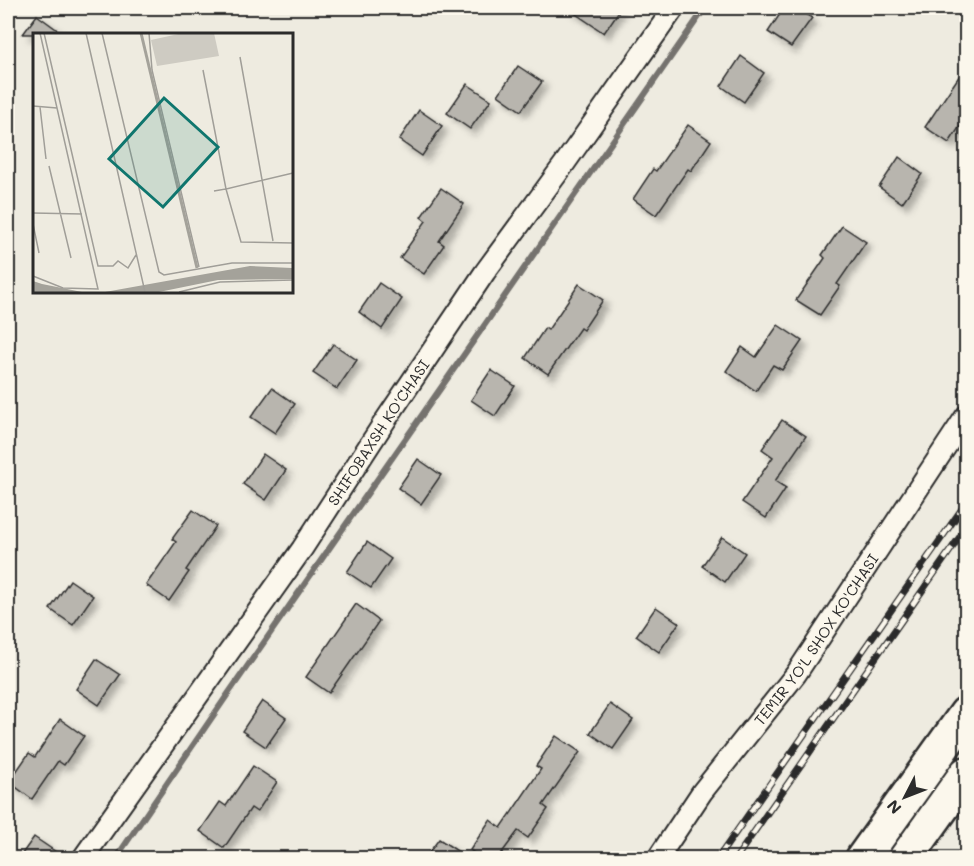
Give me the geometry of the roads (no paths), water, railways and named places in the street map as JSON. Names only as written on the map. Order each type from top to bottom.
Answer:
[{"type":"highway","points":[[863,858],[966,714]]},
{"type":"highway","points":[[906,858],[966,774]]},
{"type":"street","name":"SHIFOBAXSH KO'CHASI","points":[[83,858],[302,549],[485,272],[675,8]]},
{"type":"street","name":"TEMIR YO'L SHOX KO'CHASI","points":[[658,858],[702,792],[796,674],[966,416]]},
{"type":"waterway","points":[[116,858],[705,8]]},
{"type":"railway","points":[[718,858],[966,503]]},
{"type":"railway","points":[[736,858],[966,528]]}]
